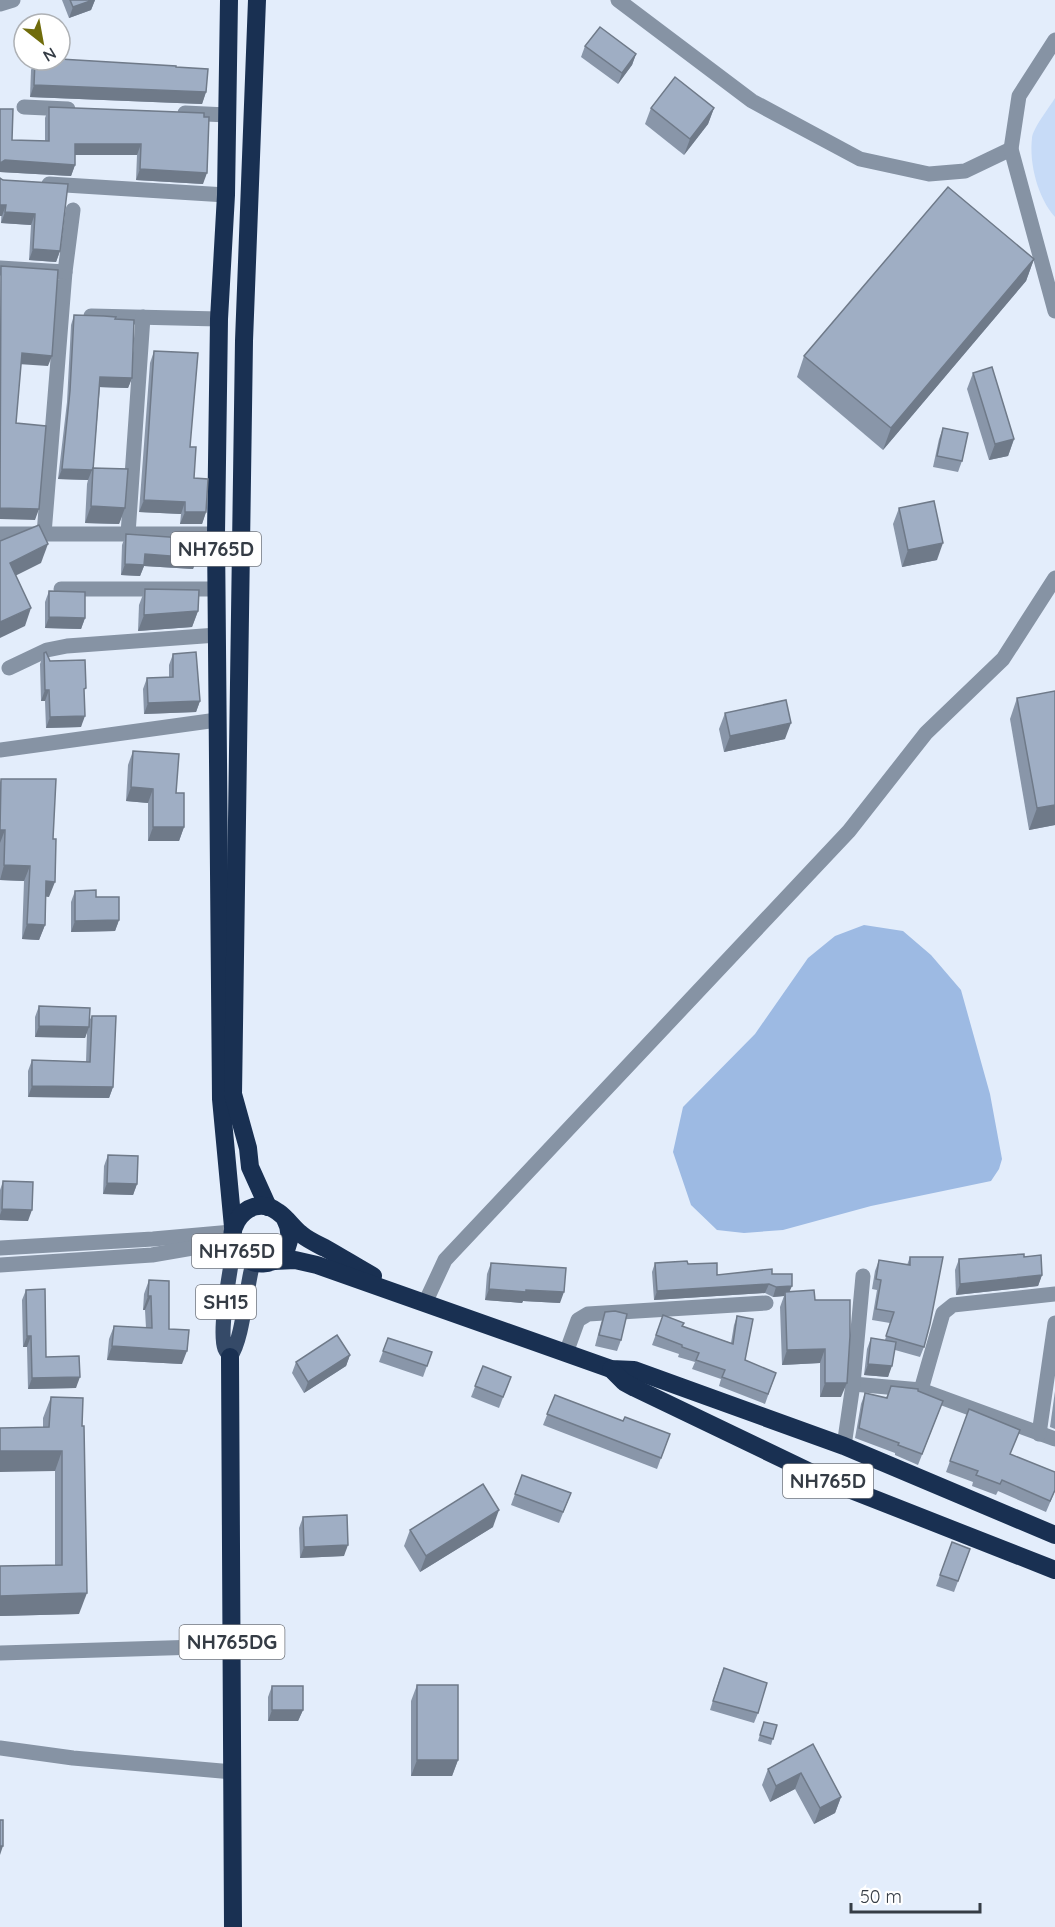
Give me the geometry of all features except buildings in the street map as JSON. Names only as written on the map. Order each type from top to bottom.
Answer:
[{"type":"highway","name":"NH765D","points":[[230,0],[226,195],[219,320],[216,534],[221,1099],[233,1236],[245,1259],[264,1264],[295,1260],[317,1265],[611,1370],[634,1370],[844,1446],[1055,1535]]},
{"type":"highway","name":"NH765D","points":[[256,0],[243,353],[233,1094],[248,1148],[250,1167],[268,1207]]},
{"type":"highway","name":"NH765D","points":[[233,1236],[243,1213],[260,1206],[268,1207],[278,1212],[302,1235],[417,1300]]},
{"type":"highway","name":"NH765D","points":[[274,1261],[288,1245],[289,1229],[285,1219]]},
{"type":"highway","name":"NH765DG","points":[[230,1357],[233,1927]]},
{"type":"highway","name":"NH765D","points":[[611,1370],[635,1388],[831,1482],[1055,1570]]},
{"type":"main road","name":"SH15","points":[[230,1357],[225,1350],[223,1338],[233,1236]]},
{"type":"main road","points":[[230,1357],[238,1343],[248,1283],[254,1263]]},
{"type":"street","points":[[0,4],[13,0]]},
{"type":"street","points":[[618,0],[752,101],[860,159],[929,174],[965,171],[1011,149]]},
{"type":"street","points":[[1055,40],[1019,96],[1011,149],[1053,294],[1055,311]]},
{"type":"street","points":[[24,107],[84,109]]},
{"type":"street","points":[[168,112],[227,115]]},
{"type":"street","points":[[36,183],[226,195]]},
{"type":"street","points":[[44,534],[65,272],[73,210]]},
{"type":"street","points":[[0,268],[65,272]]},
{"type":"street","points":[[62,315],[219,320]]},
{"type":"street","points":[[128,534],[143,317]]},
{"type":"street","points":[[0,534],[216,534]]},
{"type":"street","points":[[417,1300],[445,1260],[849,831],[926,733],[1003,659],[1055,579]]},
{"type":"street","points":[[61,589],[216,589]]},
{"type":"street","points":[[1038,606],[1055,604]]},
{"type":"street","points":[[9,668],[47,650],[67,646],[217,635]]},
{"type":"street","points":[[0,750],[217,720]]},
{"type":"street","points":[[0,1248],[233,1236]]},
{"type":"street","points":[[0,1265],[152,1255],[233,1236]]},
{"type":"street","points":[[844,1446],[853,1384],[863,1276]]},
{"type":"street","points":[[921,1390],[943,1313],[948,1308],[953,1305],[1055,1294]]},
{"type":"street","points":[[566,1353],[578,1320],[588,1314],[766,1303]]},
{"type":"street","points":[[1039,1434],[1055,1323]]},
{"type":"street","points":[[853,1384],[921,1390],[1055,1439]]},
{"type":"street","points":[[0,1653],[232,1646]]},
{"type":"street","points":[[0,1748],[73,1758],[232,1772]]},
{"type":"shaded area","points":[[1055,98],[1055,217],[1039,191],[1033,169],[1031,148],[1035,129]]},
{"type":"shaded area","points":[[864,925],[903,931],[931,955],[961,990],[990,1094],[1002,1159],[999,1169],[991,1181],[871,1206],[783,1230],[744,1233],[717,1230],[691,1205],[673,1152],[683,1107],[755,1034],[808,958],[835,936]]}]
